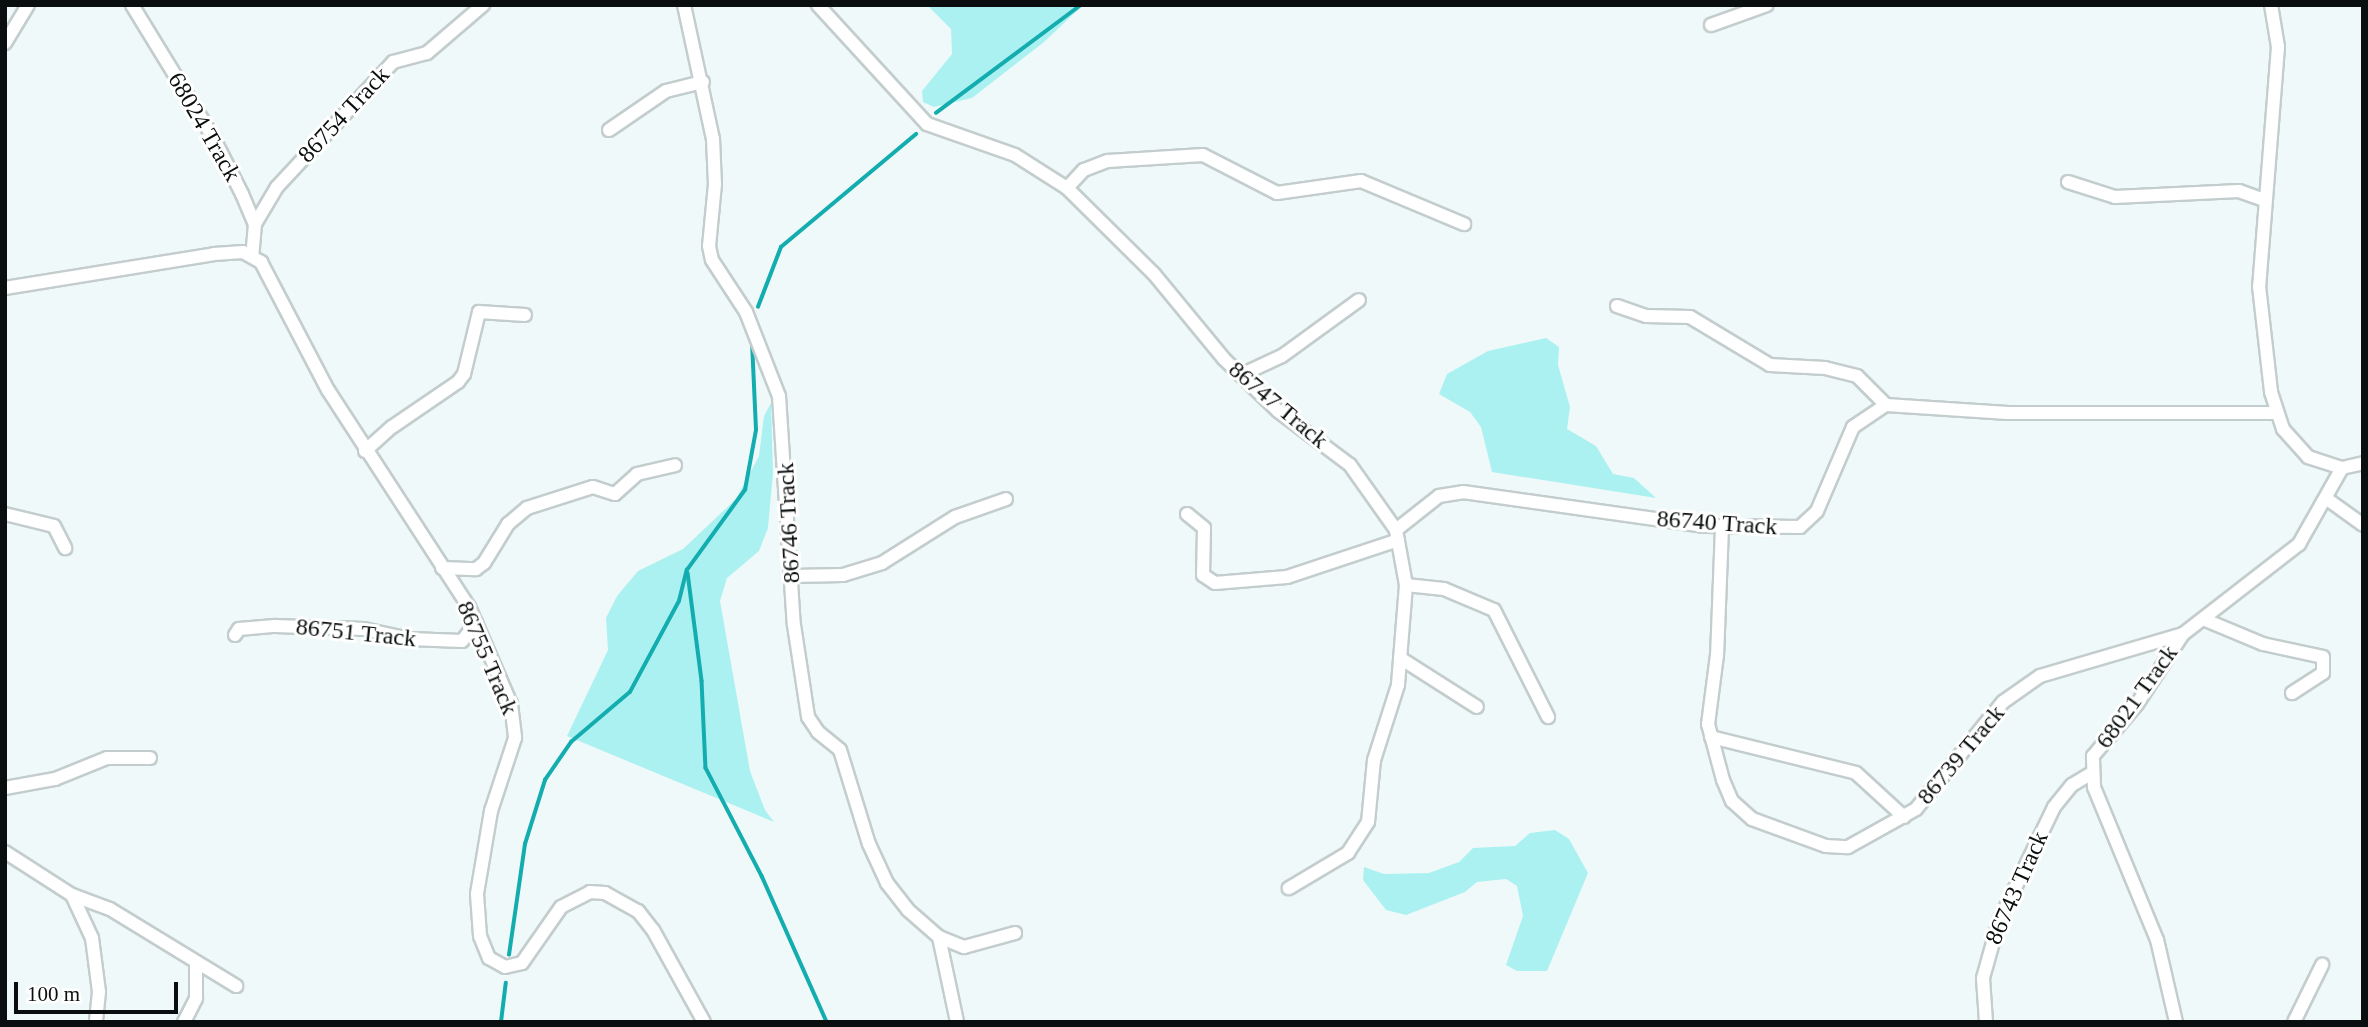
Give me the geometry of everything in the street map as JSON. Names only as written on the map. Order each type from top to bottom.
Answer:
[{"type":"street","points":[[5,43],[29,5]]},
{"type":"street","name":"68024 Track","points":[[132,5],[214,139],[255,224]]},
{"type":"street","name":"86754 Track","points":[[255,224],[277,187],[393,62],[427,53],[483,5]]},
{"type":"street","name":"86746 Track","points":[[684,5],[690,46],[704,82],[715,167],[709,246],[712,260],[746,312],[775,377],[783,428],[792,576],[807,717],[818,732],[840,750],[860,819],[887,883],[908,910],[939,937],[974,948],[1015,933]]},
{"type":"street","name":"86747 Track","points":[[818,5],[927,124],[1015,155],[1067,188],[1154,274],[1241,375],[1278,411],[1350,466],[1397,535],[1406,586],[1400,658],[1393,709],[1374,760],[1373,800],[1364,833],[1331,866],[1289,888]]},
{"type":"street","points":[[1711,24],[1767,5]]},
{"type":"street","points":[[2271,5],[2278,47],[2264,200],[2260,318],[2277,413],[2295,446],[2308,457],[2342,468],[2363,463]]},
{"type":"street","points":[[609,130],[666,91],[704,82]]},
{"type":"street","points":[[1067,188],[1092,165],[1122,159],[1203,155],[1278,193],[1361,181],[1436,211],[1452,222],[1464,224]]},
{"type":"street","points":[[2068,182],[2115,197],[2239,191],[2264,200]]},
{"type":"street","points":[[5,288],[214,254],[252,256],[255,224]]},
{"type":"street","name":"86755 Track","points":[[252,256],[277,286],[328,390],[476,623],[515,723],[512,753],[491,811],[479,870],[478,915],[489,958],[505,967],[522,963],[561,908],[590,892],[605,893],[638,911],[653,930],[704,1022]]},
{"type":"street","points":[[1241,375],[1282,356],[1359,300]]},
{"type":"street","points":[[1616,306],[1646,316],[1690,317],[1752,356],[1784,369],[1848,373],[1865,381],[1886,405],[2008,413],[2277,413]]},
{"type":"street","points":[[365,451],[392,427],[458,382],[464,374],[479,312],[525,315]]},
{"type":"street","name":"86740 Track","points":[[1187,514],[1204,528],[1202,569],[1205,579],[1215,583],[1287,577],[1397,535],[1439,496],[1463,492],[1722,527],[1784,530],[1811,520],[1844,440],[1863,417],[1886,405]]},
{"type":"street","points":[[442,568],[476,569],[484,564],[508,524],[527,508],[593,488],[615,494],[637,474],[675,465]]},
{"type":"street","name":"68021 Track","points":[[2176,1022],[2161,951],[2110,831],[2092,773],[2098,747],[2137,704],[2183,634],[2286,558],[2309,532],[2342,468]]},
{"type":"street","points":[[792,576],[843,575],[895,557],[955,517],[1006,499]]},
{"type":"street","points":[[2327,499],[2363,525]]},
{"type":"street","points":[[5,514],[54,526],[65,548]]},
{"type":"street","name":"86739 Track","points":[[1722,527],[1717,655],[1708,715],[1711,737],[1732,801],[1752,819],[1838,848],[1859,843],[1924,803],[2003,702],[2027,684],[2068,665],[2183,634]]},
{"type":"street","points":[[1406,586],[1444,589],[1494,610],[1548,717]]},
{"type":"street","points":[[2203,619],[2263,644],[2323,657],[2323,673],[2292,693]]},
{"type":"street","name":"86751 Track","points":[[235,635],[239,629],[275,626],[364,629],[437,641],[462,641],[476,623]]},
{"type":"street","points":[[1400,658],[1477,707]]},
{"type":"street","points":[[1711,737],[1856,773],[1904,817]]},
{"type":"street","points":[[5,788],[55,779],[107,758],[150,758]]},
{"type":"street","name":"86743 Track","points":[[1986,1022],[1983,978],[1999,921],[2054,807],[2063,794],[2092,773]]},
{"type":"street","points":[[5,852],[72,895],[110,909],[196,965],[236,986]]},
{"type":"street","points":[[72,895],[92,938],[99,992],[96,1022]]},
{"type":"street","points":[[939,937],[957,1022]]},
{"type":"street","points":[[184,1022],[196,998],[196,965]]},
{"type":"street","points":[[2294,1022],[2322,965]]},
{"type":"shaded area","points":[[927,5],[1083,5],[1044,42],[972,98],[934,107],[923,102],[922,91],[952,54],[951,29]]},
{"type":"shaded area","points":[[1546,338],[1559,347],[1558,365],[1570,407],[1567,429],[1596,446],[1613,474],[1634,478],[1656,498],[1492,472],[1481,427],[1470,412],[1439,394],[1447,374],[1488,351]]},
{"type":"shaded area","points":[[771,403],[773,473],[768,528],[759,551],[727,578],[720,601],[750,771],[765,810],[774,822],[567,736],[608,650],[606,618],[617,596],[638,571],[683,549],[736,499],[759,456],[764,416]]},
{"type":"shaded area","points":[[1555,830],[1569,839],[1588,873],[1547,971],[1517,971],[1506,965],[1523,916],[1517,886],[1506,879],[1477,882],[1465,892],[1406,915],[1386,910],[1363,880],[1364,867],[1384,874],[1429,873],[1459,862],[1473,848],[1515,846],[1530,833]]},
{"type":"waterway","points":[[936,113],[1081,5]]},
{"type":"waterway","points":[[758,307],[781,247],[916,134]]},
{"type":"waterway","points":[[509,955],[525,844],[545,780],[571,742],[630,692],[679,601],[687,570],[745,490],[756,430],[752,342]]},
{"type":"waterway","points":[[688,573],[702,681],[706,768],[762,876],[827,1022]]},
{"type":"waterway","points":[[501,1022],[506,983]]}]
